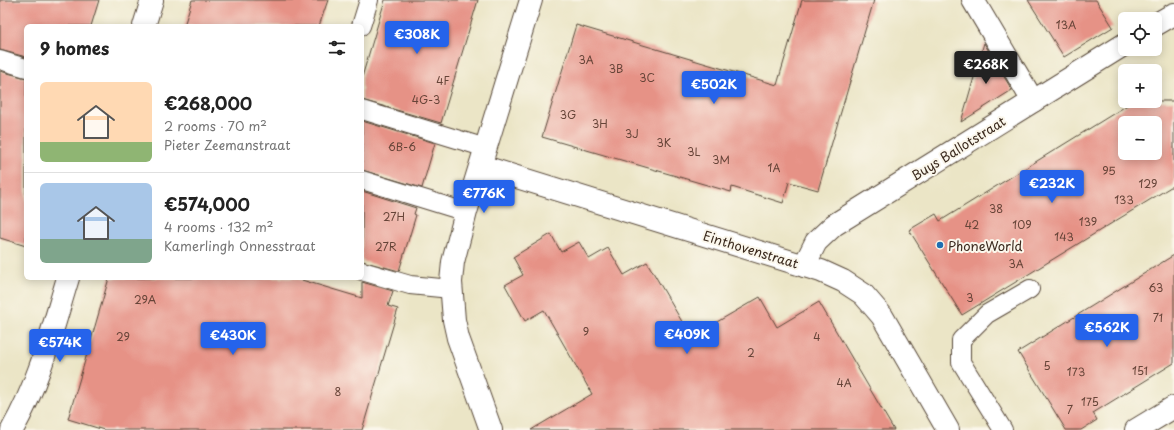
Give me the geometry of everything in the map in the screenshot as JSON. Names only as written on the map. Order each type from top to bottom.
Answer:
[{"type":"street","points":[[145,24],[152,0]]},
{"type":"street","points":[[491,430],[458,338],[454,320],[451,289],[453,262],[466,212],[531,0]]},
{"type":"street","points":[[974,0],[1033,100]]},
{"type":"street","points":[[1162,21],[1174,14]]},
{"type":"street","name":"Buys Ballotstraat","points":[[804,266],[816,242],[834,225],[1118,48]]},
{"type":"street","name":"Einthovenstraat","points":[[484,157],[821,271],[843,281],[862,294],[882,316],[948,430]]},
{"type":"street","points":[[12,430],[35,383],[67,280]]},
{"type":"street","points":[[1136,430],[1174,407]]},
{"type":"lane","points":[[361,24],[368,0]]},
{"type":"lane","points":[[0,60],[24,67]]},
{"type":"lane","points":[[364,111],[484,157]]},
{"type":"lane","points":[[364,181],[466,212]]},
{"type":"lane","points":[[364,272],[410,285],[451,289]]},
{"type":"lane","points":[[1003,430],[961,362],[961,340],[987,314],[1030,289]]},
{"type":"building","points":[[0,0],[99,0],[92,24],[24,24],[24,56],[0,50]]},
{"type":"building","points":[[192,0],[328,0],[320,24],[185,24]]},
{"type":"building","points":[[385,0],[478,0],[441,123],[364,101],[364,70]]},
{"type":"building","points":[[802,0],[874,0],[818,190],[789,182],[783,203],[732,187],[731,192],[542,137],[576,25],[777,85]]},
{"type":"building","points":[[1028,0],[1096,0],[1113,27],[1064,57]]},
{"type":"building","points":[[984,43],[1012,90],[961,122]]},
{"type":"building","points":[[0,71],[24,77],[24,245],[0,238]]},
{"type":"building","points":[[1162,101],[1174,101],[1174,185],[962,315],[909,230],[936,214],[940,221],[1123,108],[1162,108]]},
{"type":"building","points":[[364,122],[435,143],[422,188],[364,171]]},
{"type":"building","points":[[364,192],[416,208],[414,214],[416,215],[399,271],[364,262]]},
{"type":"building","points":[[551,234],[561,252],[579,242],[589,259],[608,248],[624,275],[647,262],[691,337],[760,297],[777,327],[819,302],[894,430],[531,430],[592,394],[544,310],[525,321],[505,285],[523,275],[513,257]]},
{"type":"building","points":[[1174,255],[1174,363],[1093,413],[1097,420],[1081,430],[1066,430],[1018,352]]},
{"type":"building","points":[[108,280],[302,280],[362,298],[362,282],[393,291],[388,306],[398,309],[362,430],[104,430],[68,419]]},
{"type":"place","name":"PhoneWorld","points":[[940,245]]}]
